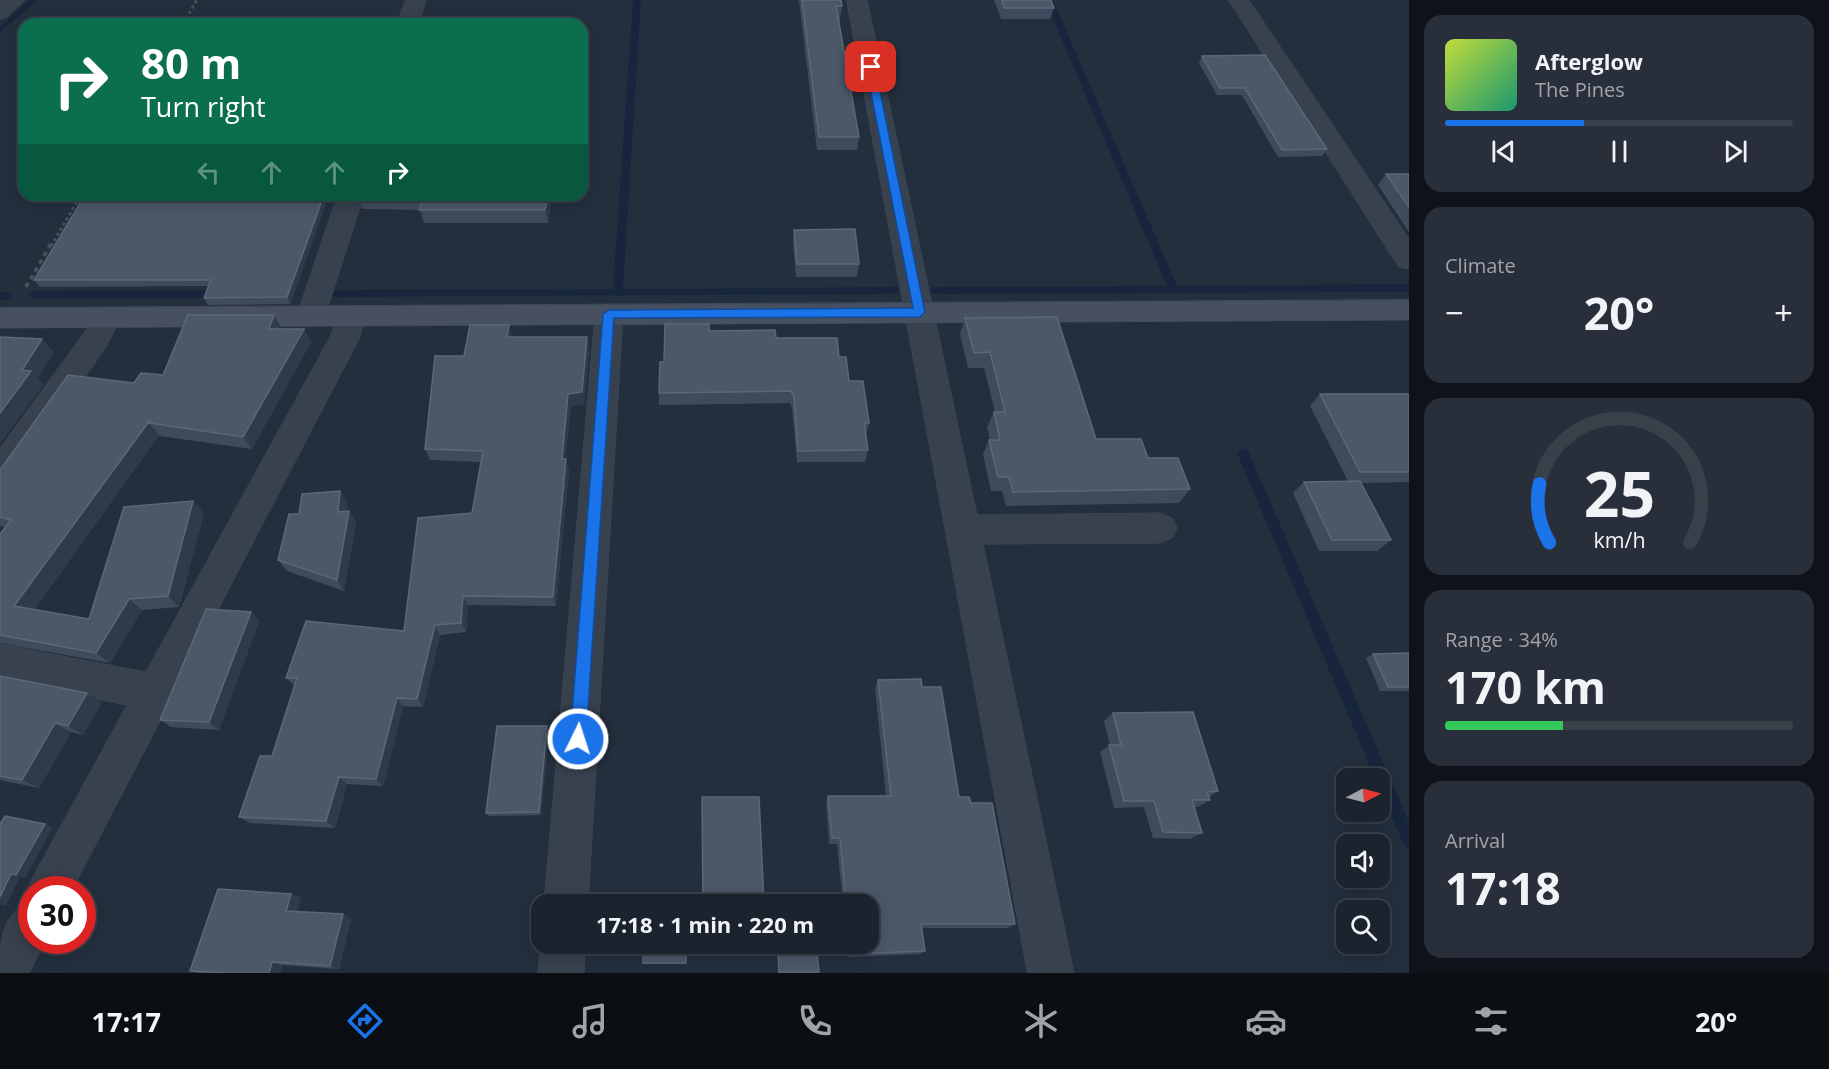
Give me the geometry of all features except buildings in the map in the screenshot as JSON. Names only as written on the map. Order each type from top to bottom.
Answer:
[{"type":"street","points":[[0,13],[15,0]]},
{"type":"street","points":[[410,18],[416,0]]},
{"type":"street","points":[[857,0],[1050,973]]},
{"type":"street","points":[[1239,0],[1409,260]]},
{"type":"street","points":[[311,316],[349,201]]},
{"type":"street","points":[[4,318],[1409,310]]},
{"type":"street","points":[[567,894],[609,314]]},
{"type":"street","points":[[56,876],[345,337],[351,316]]},
{"type":"street","points":[[0,473],[96,339],[107,317]]},
{"type":"street","points":[[963,530],[1160,528]]},
{"type":"street","points":[[0,662],[154,692]]},
{"type":"street","points":[[4,973],[18,948]]},
{"type":"street","points":[[561,973],[562,954]]},
{"type":"path","points":[[186,18],[197,0]]},
{"type":"path","points":[[4,318],[77,201]]},
{"type":"waterway","points":[[0,30],[34,0]]},
{"type":"waterway","points":[[618,292],[637,0]]},
{"type":"waterway","points":[[1049,0],[1173,289]]},
{"type":"waterway","points":[[935,291],[1409,288]]},
{"type":"waterway","points":[[336,294],[895,291]]},
{"type":"waterway","points":[[34,295],[220,294]]},
{"type":"waterway","points":[[0,296],[6,296]]},
{"type":"waterway","points":[[1243,453],[1409,840]]},
{"type":"route","points":[[578,739],[609,314],[920,312],[871,67]]}]
